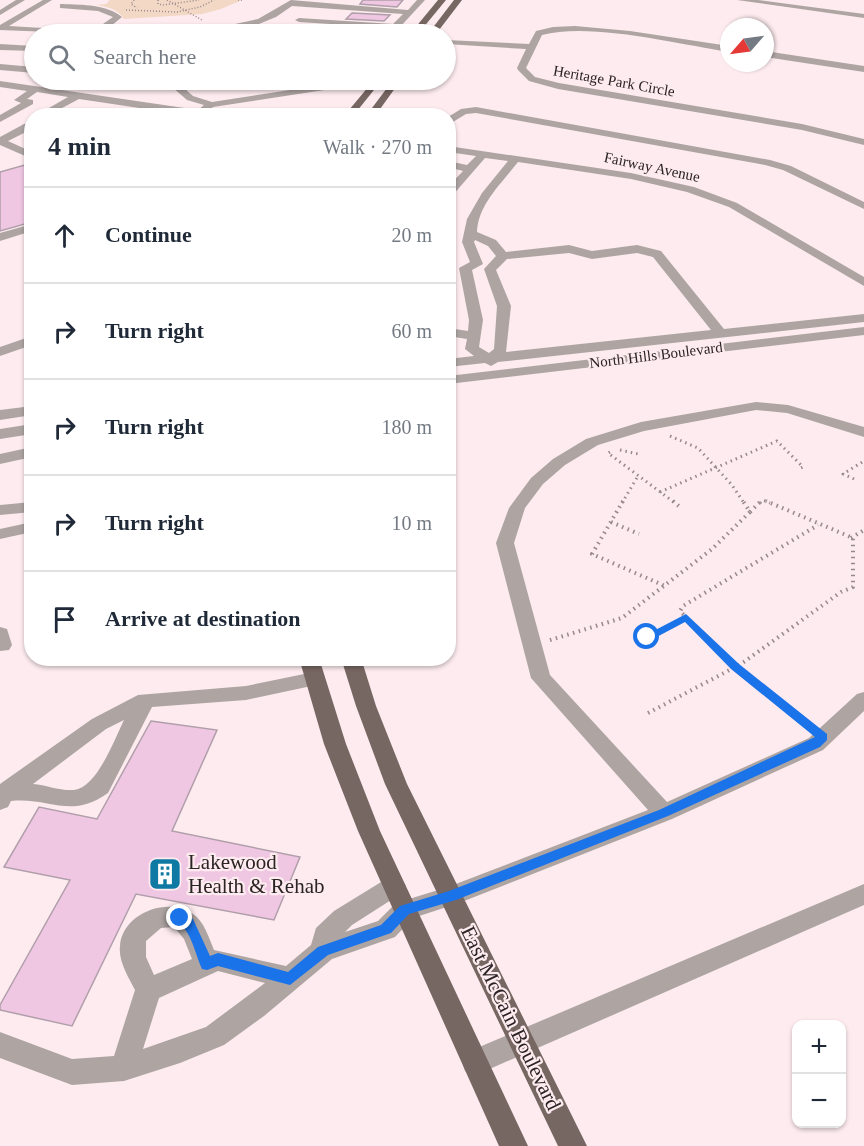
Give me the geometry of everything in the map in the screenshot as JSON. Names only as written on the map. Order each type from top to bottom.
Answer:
[{"type":"main road","points":[[422,24],[442,0]]},
{"type":"main road","points":[[440,24],[458,0]]},
{"type":"main road","points":[[355,108],[370,90]]},
{"type":"main road","points":[[376,108],[390,90]]},
{"type":"main road","name":"East McCain Boulevard","points":[[354,666],[396,784],[573,1146]]},
{"type":"main road","points":[[311,669],[335,744],[369,831],[513,1146]]},
{"type":"street","points":[[0,13],[21,0]]},
{"type":"street","points":[[0,28],[48,0]]},
{"type":"street","points":[[54,11],[73,0]]},
{"type":"street","points":[[88,7],[99,0]]},
{"type":"street","points":[[323,23],[350,0]]},
{"type":"street","points":[[398,24],[421,0]]},
{"type":"street","points":[[741,0],[864,16]]},
{"type":"street","points":[[252,24],[274,16],[294,2],[409,12]]},
{"type":"street","points":[[291,23],[319,3]]},
{"type":"street","points":[[63,6],[88,7],[111,12],[118,17],[109,24]]},
{"type":"street","points":[[288,24],[346,24]]},
{"type":"street","points":[[456,45],[530,49],[539,33],[571,27],[720,48]]},
{"type":"street","points":[[0,28],[24,30]]},
{"type":"street","points":[[0,47],[24,48]]},
{"type":"street","name":"Heritage Park Circle","points":[[530,49],[521,68],[528,77],[538,82],[802,127],[864,142]]},
{"type":"street","points":[[774,55],[864,69]]},
{"type":"street","points":[[0,67],[24,69]]},
{"type":"street","points":[[3,84],[24,79]]},
{"type":"street","points":[[3,84],[24,87]]},
{"type":"street","points":[[0,119],[30,102],[15,99],[34,90]]},
{"type":"street","points":[[43,90],[167,108]]},
{"type":"street","points":[[191,90],[207,103],[231,102],[303,90]]},
{"type":"street","points":[[329,98],[335,90]]},
{"type":"street","points":[[54,108],[79,95]]},
{"type":"street","points":[[70,108],[91,97]]},
{"type":"street","points":[[231,102],[267,108]]},
{"type":"street","points":[[204,108],[207,103]]},
{"type":"street","points":[[456,116],[464,111],[476,110],[742,157],[787,168],[864,206]]},
{"type":"street","points":[[0,141],[24,127]]},
{"type":"street","points":[[0,141],[24,152]]},
{"type":"street","name":"Fairway Avenue","points":[[456,150],[656,180],[712,197],[747,213],[861,278]]},
{"type":"street","points":[[456,185],[483,154]]},
{"type":"street","points":[[495,354],[472,349],[476,320],[465,268],[477,264],[468,242],[473,234],[472,221],[493,186],[515,159]]},
{"type":"street","points":[[456,166],[470,169]]},
{"type":"street","points":[[0,237],[24,230]]},
{"type":"street","points":[[473,234],[492,243],[503,256]]},
{"type":"street","points":[[496,375],[495,354],[504,306],[490,269],[503,256],[569,249],[592,255],[638,249],[657,254],[722,334]]},
{"type":"street","name":"North Hills Boulevard","points":[[456,361],[495,354],[722,334],[864,318]]},
{"type":"street","name":"North Hills Boulevard","points":[[456,380],[864,331]]},
{"type":"street","points":[[456,333],[474,336]]},
{"type":"street","points":[[0,352],[24,343]]},
{"type":"street","points":[[664,813],[541,678],[505,543],[517,508],[537,481],[559,462],[592,442],[641,427],[756,406],[788,409],[864,432]]},
{"type":"street","points":[[0,415],[24,411]]},
{"type":"street","points":[[0,434],[24,430]]},
{"type":"street","points":[[0,459],[24,454]]},
{"type":"street","points":[[0,510],[24,508]]},
{"type":"street","points":[[0,534],[24,528]]},
{"type":"street","points":[[2,797],[99,724],[145,700],[246,693],[311,669]]},
{"type":"street","points":[[0,1045],[72,1072],[124,1068],[171,1054],[215,1036],[323,951],[386,929],[405,910],[451,896],[664,813],[816,744],[864,699]]},
{"type":"street","points":[[2,797],[29,791],[72,800],[88,797],[100,787],[145,700]]},
{"type":"street","points":[[323,951],[325,936],[343,918],[394,886]]},
{"type":"street","points":[[475,1062],[864,894]]},
{"type":"street","points":[[124,1068],[148,990],[132,947],[135,934],[151,921],[171,916],[180,918],[188,924],[207,964]]},
{"type":"street","points":[[148,990],[218,960],[290,978]]},
{"type":"path","points":[[134,0],[131,4],[137,8],[159,12],[190,10],[214,0]]},
{"type":"path","points":[[158,0],[158,4],[163,5],[199,0]]},
{"type":"path","points":[[167,0],[178,7]]},
{"type":"path","points":[[641,427],[648,434],[662,433],[698,448],[750,512]]},
{"type":"path","points":[[660,492],[777,441],[790,452],[803,467],[801,468]]},
{"type":"path","points":[[638,454],[616,449],[608,453],[680,507]]},
{"type":"path","points":[[854,479],[843,474],[864,461]]},
{"type":"path","points":[[638,476],[592,554],[665,586]]},
{"type":"path","points":[[532,644],[621,618],[712,549],[763,500],[851,538]]},
{"type":"path","points":[[611,522],[639,534]]},
{"type":"path","points":[[818,524],[680,608],[680,611],[735,667],[823,737]]},
{"type":"path","points":[[851,538],[864,530]]},
{"type":"path","points":[[648,713],[735,667],[842,592],[853,587],[851,538]]},
{"type":"path","points":[[656,643],[647,637],[686,617]]},
{"type":"shaded area","points":[[110,0],[242,0],[202,14],[124,19],[116,11],[97,5],[106,4]]},
{"type":"building","points":[[363,0],[403,0],[397,7],[360,4]]},
{"type":"building","points":[[352,13],[390,15],[384,21],[346,19]]},
{"type":"building","points":[[24,165],[24,224],[0,231],[0,172]]},
{"type":"building","name":"Lakewood Health & Rehab","points":[[151,721],[217,730],[172,831],[300,857],[274,920],[136,894],[72,1026],[0,1010],[0,1005],[70,880],[4,867],[39,807],[97,819]]},
{"type":"place","name":"Lakewood Health & Rehab","points":[[165,874]]},
{"type":"route","points":[[180,918],[188,924],[194,934],[207,964],[218,960],[290,978],[323,951],[386,929],[405,910],[451,896],[664,813],[816,744],[823,737],[735,667],[686,617],[647,637]]}]
